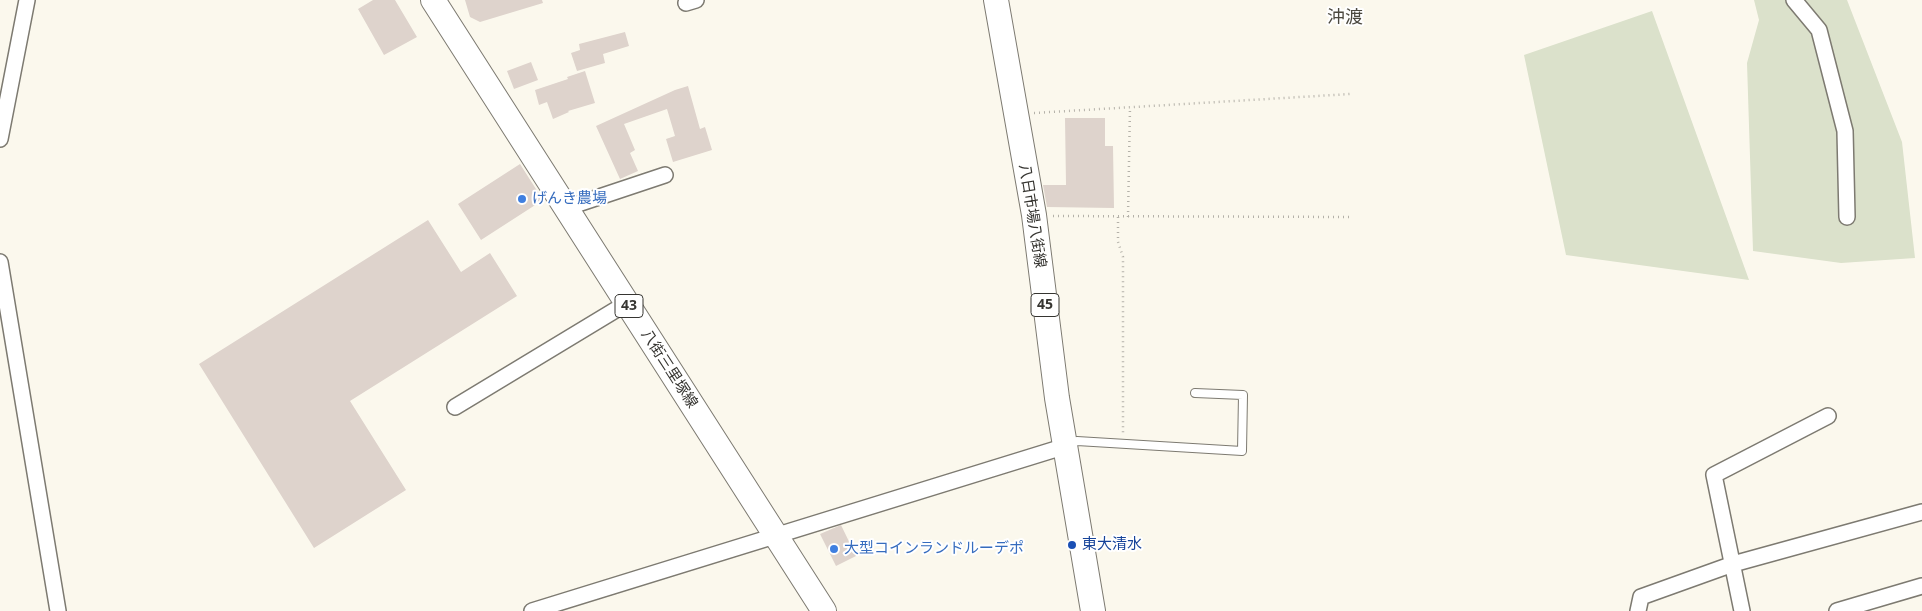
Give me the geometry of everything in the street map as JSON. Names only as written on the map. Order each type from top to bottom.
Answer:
[{"type":"main road","name":"八街三里塚線","points":[[433,0],[824,611]]},
{"type":"main road","name":"八日市場八街線","points":[[996,0],[1034,215],[1057,398],[1093,611]]},
{"type":"street","points":[[0,139],[3,110],[27,0]]},
{"type":"street","points":[[1794,0],[1819,30],[1845,131],[1847,217]]},
{"type":"street","points":[[566,208],[665,175]]},
{"type":"street","points":[[0,262],[58,611]]},
{"type":"street","points":[[455,407],[626,303]]},
{"type":"street","points":[[1742,611],[1714,475],[1828,416]]},
{"type":"street","points":[[532,611],[1066,446]]},
{"type":"street","points":[[1638,611],[1641,597],[1733,564],[1922,512]]},
{"type":"street","points":[[1837,611],[1922,586]]},
{"type":"lane","points":[[1066,446],[1077,441],[1242,451],[1243,395],[1195,393]]},
{"type":"path","points":[[1016,115],[1350,94]]},
{"type":"path","points":[[1128,217],[1130,107]]},
{"type":"path","points":[[1034,215],[1351,217]]},
{"type":"path","points":[[1118,217],[1118,242],[1124,257],[1123,444]]},
{"type":"green space","points":[[1754,0],[1847,0],[1902,142],[1915,258],[1841,263],[1753,251],[1747,63],[1759,20]]},
{"type":"green space","points":[[1652,11],[1749,280],[1566,255],[1524,55]]},
{"type":"building","points":[[373,0],[395,0],[417,37],[384,55],[358,9]]},
{"type":"building","points":[[465,0],[542,0],[543,3],[480,22],[470,17]]},
{"type":"building","points":[[625,32],[629,46],[603,54],[605,63],[577,71],[571,53],[580,50],[579,44]]},
{"type":"building","points":[[531,62],[538,80],[514,89],[507,71]]},
{"type":"building","points":[[585,71],[595,103],[568,111],[553,119],[547,102],[539,105],[535,90]]},
{"type":"building","points":[[688,86],[700,129],[705,127],[712,150],[673,162],[666,139],[675,136],[667,109],[624,124],[635,150],[630,153],[638,171],[620,179],[596,126],[675,90]]},
{"type":"building","points":[[1065,118],[1105,118],[1105,146],[1113,146],[1114,208],[1047,207],[1043,185],[1066,185]]},
{"type":"building","points":[[520,164],[543,200],[481,240],[458,204]]},
{"type":"building","points":[[428,220],[461,272],[490,253],[517,296],[350,401],[406,490],[314,548],[199,364]]},
{"type":"building","points":[[841,525],[856,556],[836,566],[820,534]]},
{"type":"place","name":"げんき農場","points":[[522,199]]},
{"type":"place","name":"東大清水","points":[[1072,545]]},
{"type":"place","name":"大型コインランドルーデポ","points":[[834,549]]},
{"type":"district","name":"沖渡","points":[[1345,18]]}]
